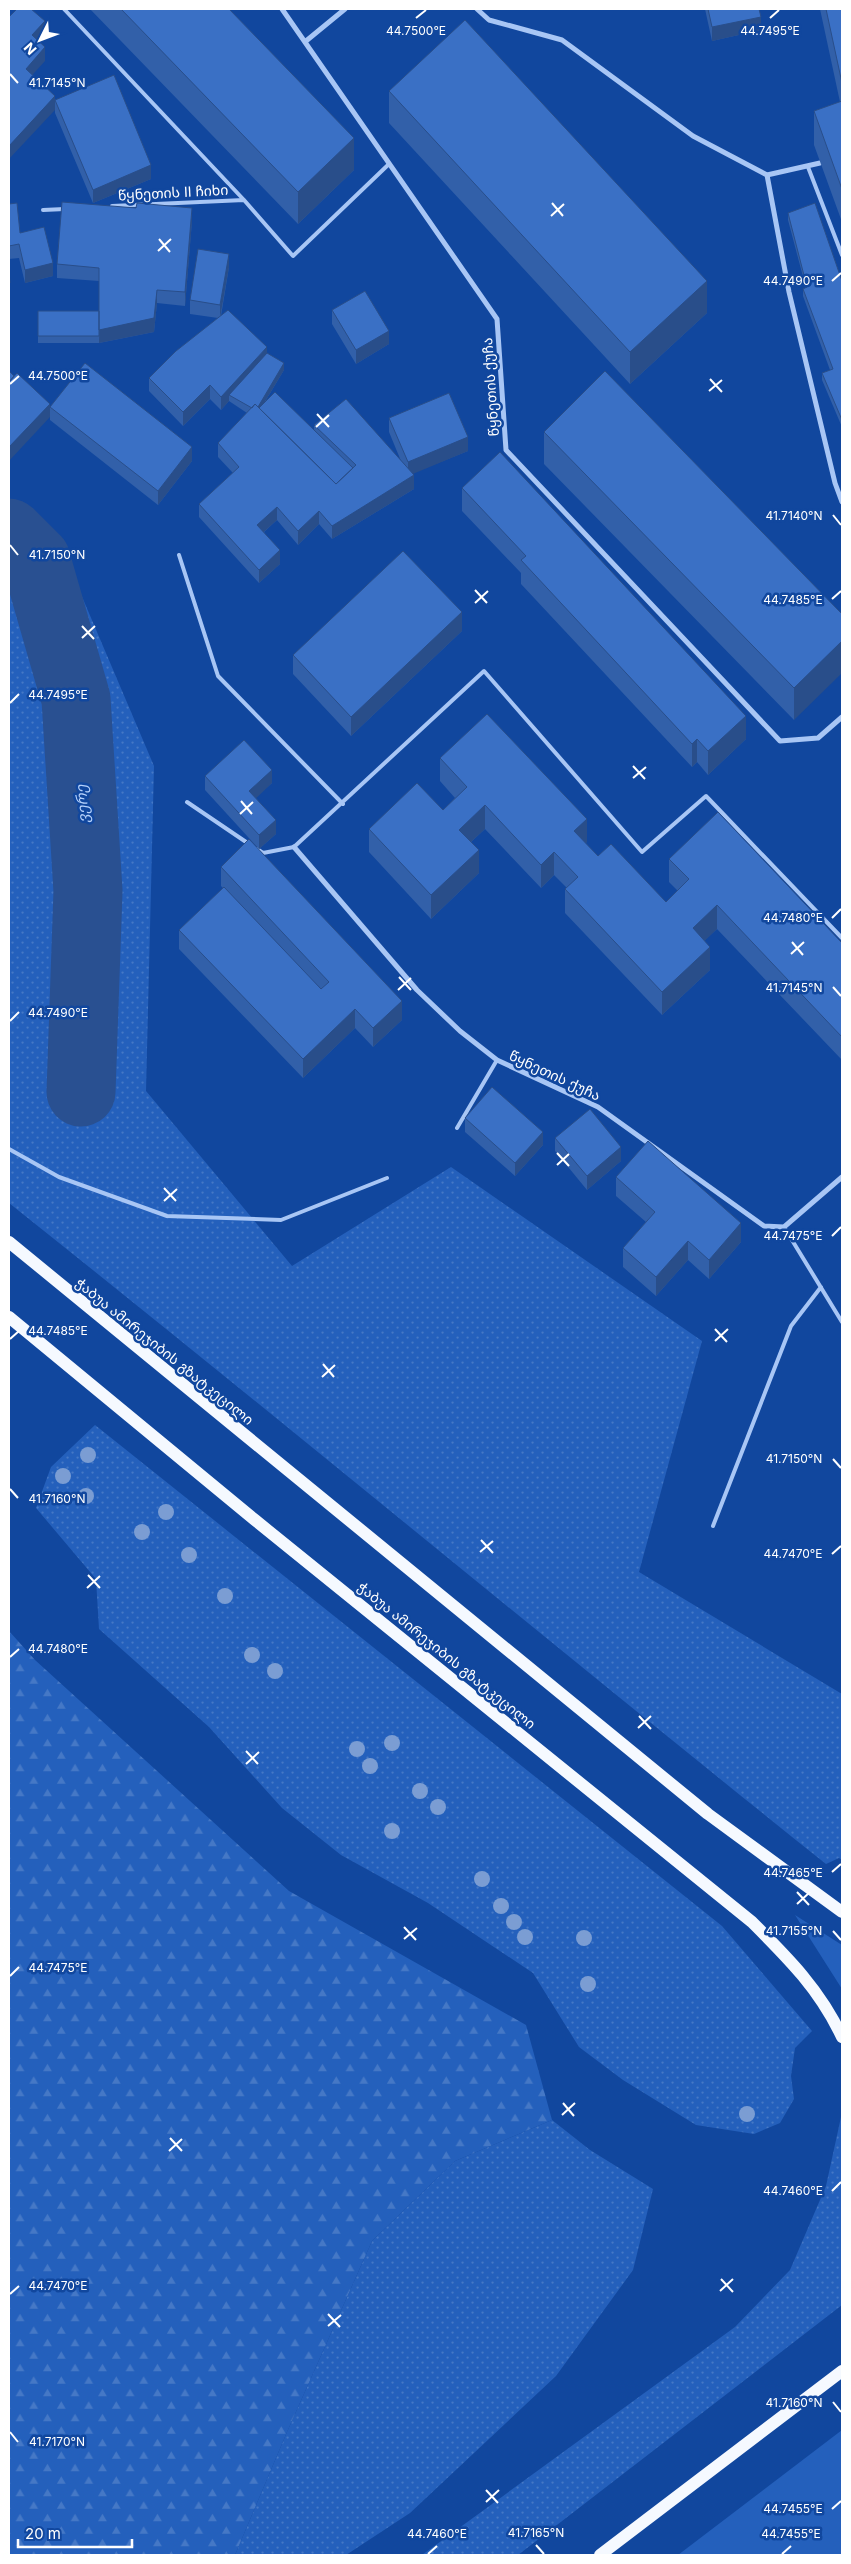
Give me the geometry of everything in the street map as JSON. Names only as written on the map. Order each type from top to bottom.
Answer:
[{"type":"main road","name":"ჭაბუა ამირეჯიბის გზატკეცილი","points":[[9,1242],[708,1814],[842,1912]]},
{"type":"main road","name":"ჭაბუა ამირეჯიბის გზატკეცილი","points":[[9,1317],[262,1526],[752,1922],[800,1970],[830,2012],[842,2037]]},
{"type":"main road","points":[[600,2555],[842,2371]]},
{"type":"street","name":"წყნეთის ქუჩა","points":[[282,9],[497,319],[506,450],[780,742],[818,738],[842,717]]},
{"type":"street","points":[[306,41],[345,9]]},
{"type":"street","points":[[477,9],[490,20],[562,40],[693,136],[767,175],[820,163]]},
{"type":"street","points":[[767,175],[789,292],[835,483],[842,502]]},
{"type":"street","name":"წყნეთის ქუჩა","points":[[294,847],[417,990],[460,1031],[496,1060],[598,1107],[764,1226],[784,1227]]},
{"type":"street","points":[[784,1227],[842,1177]]},
{"type":"lane","points":[[64,9],[244,200],[293,256],[389,164]]},
{"type":"lane","points":[[808,167],[842,255]]},
{"type":"lane","name":"წყნეთის II ჩიხი","points":[[110,206],[244,200]]},
{"type":"lane","points":[[43,210],[71,208]]},
{"type":"lane","points":[[179,555],[218,676],[342,804]]},
{"type":"lane","points":[[187,802],[263,853],[294,847],[484,671],[642,852],[706,796],[842,938]]},
{"type":"lane","points":[[457,1128],[496,1060]]},
{"type":"lane","points":[[9,1149],[59,1177],[167,1216],[281,1220],[387,1178]]},
{"type":"lane","points":[[784,1227],[842,1322]]},
{"type":"lane","points":[[713,1526],[791,1326],[821,1287]]},
{"type":"green space","points":[[9,561],[28,578],[54,703],[62,1093],[100,1092],[98,717],[80,592],[154,766],[146,1091],[292,1266],[451,1167],[702,1341],[639,1572],[842,1694],[842,1860],[839,1858],[826,1864],[9,1203]]},
{"type":"green space","points":[[95,1425],[722,1926],[812,2031],[795,2048],[791,2076],[794,2099],[780,2123],[754,2134],[696,2125],[623,2080],[579,2047],[533,1973],[428,1903],[341,1855],[282,1808],[209,1727],[99,1629],[96,1579],[36,1508],[51,1467]]},
{"type":"green space","points":[[9,1631],[35,1660],[289,1891],[526,2025],[552,2120],[455,2161],[372,2241],[287,2432],[235,2555],[9,2555]]},
{"type":"green space","points":[[795,1915],[842,1945],[842,1989]]},
{"type":"green space","points":[[841,2117],[842,2305],[518,2555],[422,2555],[735,2327],[790,2270],[826,2186]]},
{"type":"green space","points":[[552,2120],[590,2150],[653,2189],[633,2270],[556,2376],[410,2513],[346,2555],[235,2555],[287,2432],[372,2241],[455,2161]]},
{"type":"green space","points":[[842,2430],[842,2555],[678,2555]]},
{"type":"building","points":[[17,9],[31,9],[45,21],[32,35],[45,47],[26,69],[55,96],[9,146],[9,17]]},
{"type":"building","points":[[121,9],[229,9],[354,138],[298,192]]},
{"type":"building","points":[[708,9],[759,9],[761,17],[712,27]]},
{"type":"building","points":[[826,9],[842,9],[842,83]]},
{"type":"building","points":[[465,20],[707,281],[630,352],[389,91]]},
{"type":"building","points":[[114,75],[151,165],[93,190],[55,100]]},
{"type":"building","points":[[842,101],[842,189],[814,111]]},
{"type":"building","points":[[62,202],[136,208],[137,203],[192,208],[185,292],[157,290],[154,318],[99,330],[99,268],[57,264]]},
{"type":"building","points":[[17,203],[20,233],[44,227],[53,263],[25,270],[19,244],[9,246],[9,204]]},
{"type":"building","points":[[815,203],[842,281],[842,420],[822,373],[833,369],[803,289],[807,287],[788,213]]},
{"type":"building","points":[[198,249],[229,254],[220,305],[190,300]]},
{"type":"building","points":[[365,291],[389,331],[356,350],[332,310]]},
{"type":"building","points":[[228,310],[267,347],[221,397],[210,385],[183,412],[149,378],[176,351]]},
{"type":"building","points":[[38,311],[99,311],[99,336],[38,336]]},
{"type":"building","points":[[267,353],[284,363],[258,407],[255,404],[252,408],[229,395]]},
{"type":"building","points":[[85,363],[192,447],[158,491],[50,407]]},
{"type":"building","points":[[9,371],[14,376],[9,382]]},
{"type":"building","points":[[605,371],[842,614],[842,641],[794,688],[544,432]]},
{"type":"building","points":[[17,373],[50,404],[9,447],[9,382]]},
{"type":"building","points":[[275,392],[353,468],[336,484],[259,408]]},
{"type":"building","points":[[449,393],[468,437],[408,462],[389,418]]},
{"type":"building","points":[[346,399],[414,475],[332,526],[319,511],[298,531],[277,507],[257,525],[280,550],[259,570],[199,504],[239,467],[218,443],[255,404],[336,484],[356,465],[314,425]]},
{"type":"building","points":[[500,452],[746,716],[708,751],[697,739],[692,744],[521,560],[526,556],[462,488]]},
{"type":"building","points":[[403,551],[462,612],[351,717],[293,655]]},
{"type":"building","points":[[487,714],[587,819],[574,831],[598,856],[611,844],[666,902],[689,879],[669,859],[718,812],[842,943],[842,1037],[717,905],[693,928],[710,947],[662,992],[565,889],[578,877],[554,852],[541,865],[485,805],[459,830],[479,850],[431,895],[369,829],[417,783],[443,810],[467,787],[440,758]]},
{"type":"building","points":[[244,740],[272,770],[249,791],[276,820],[259,835],[205,776]]},
{"type":"building","points":[[249,839],[402,1001],[373,1028],[355,1009],[303,1059],[179,930],[224,887],[321,989],[329,982],[221,867]]},
{"type":"building","points":[[492,1087],[543,1132],[515,1163],[465,1118]]},
{"type":"building","points":[[590,1109],[621,1147],[587,1176],[555,1138]]},
{"type":"building","points":[[648,1141],[741,1223],[709,1260],[688,1241],[656,1277],[623,1248],[655,1212],[616,1177]]},
{"type":"waterway","name":"ვერე","points":[[9,533],[36,560],[76,699],[88,891],[81,1092]]}]
